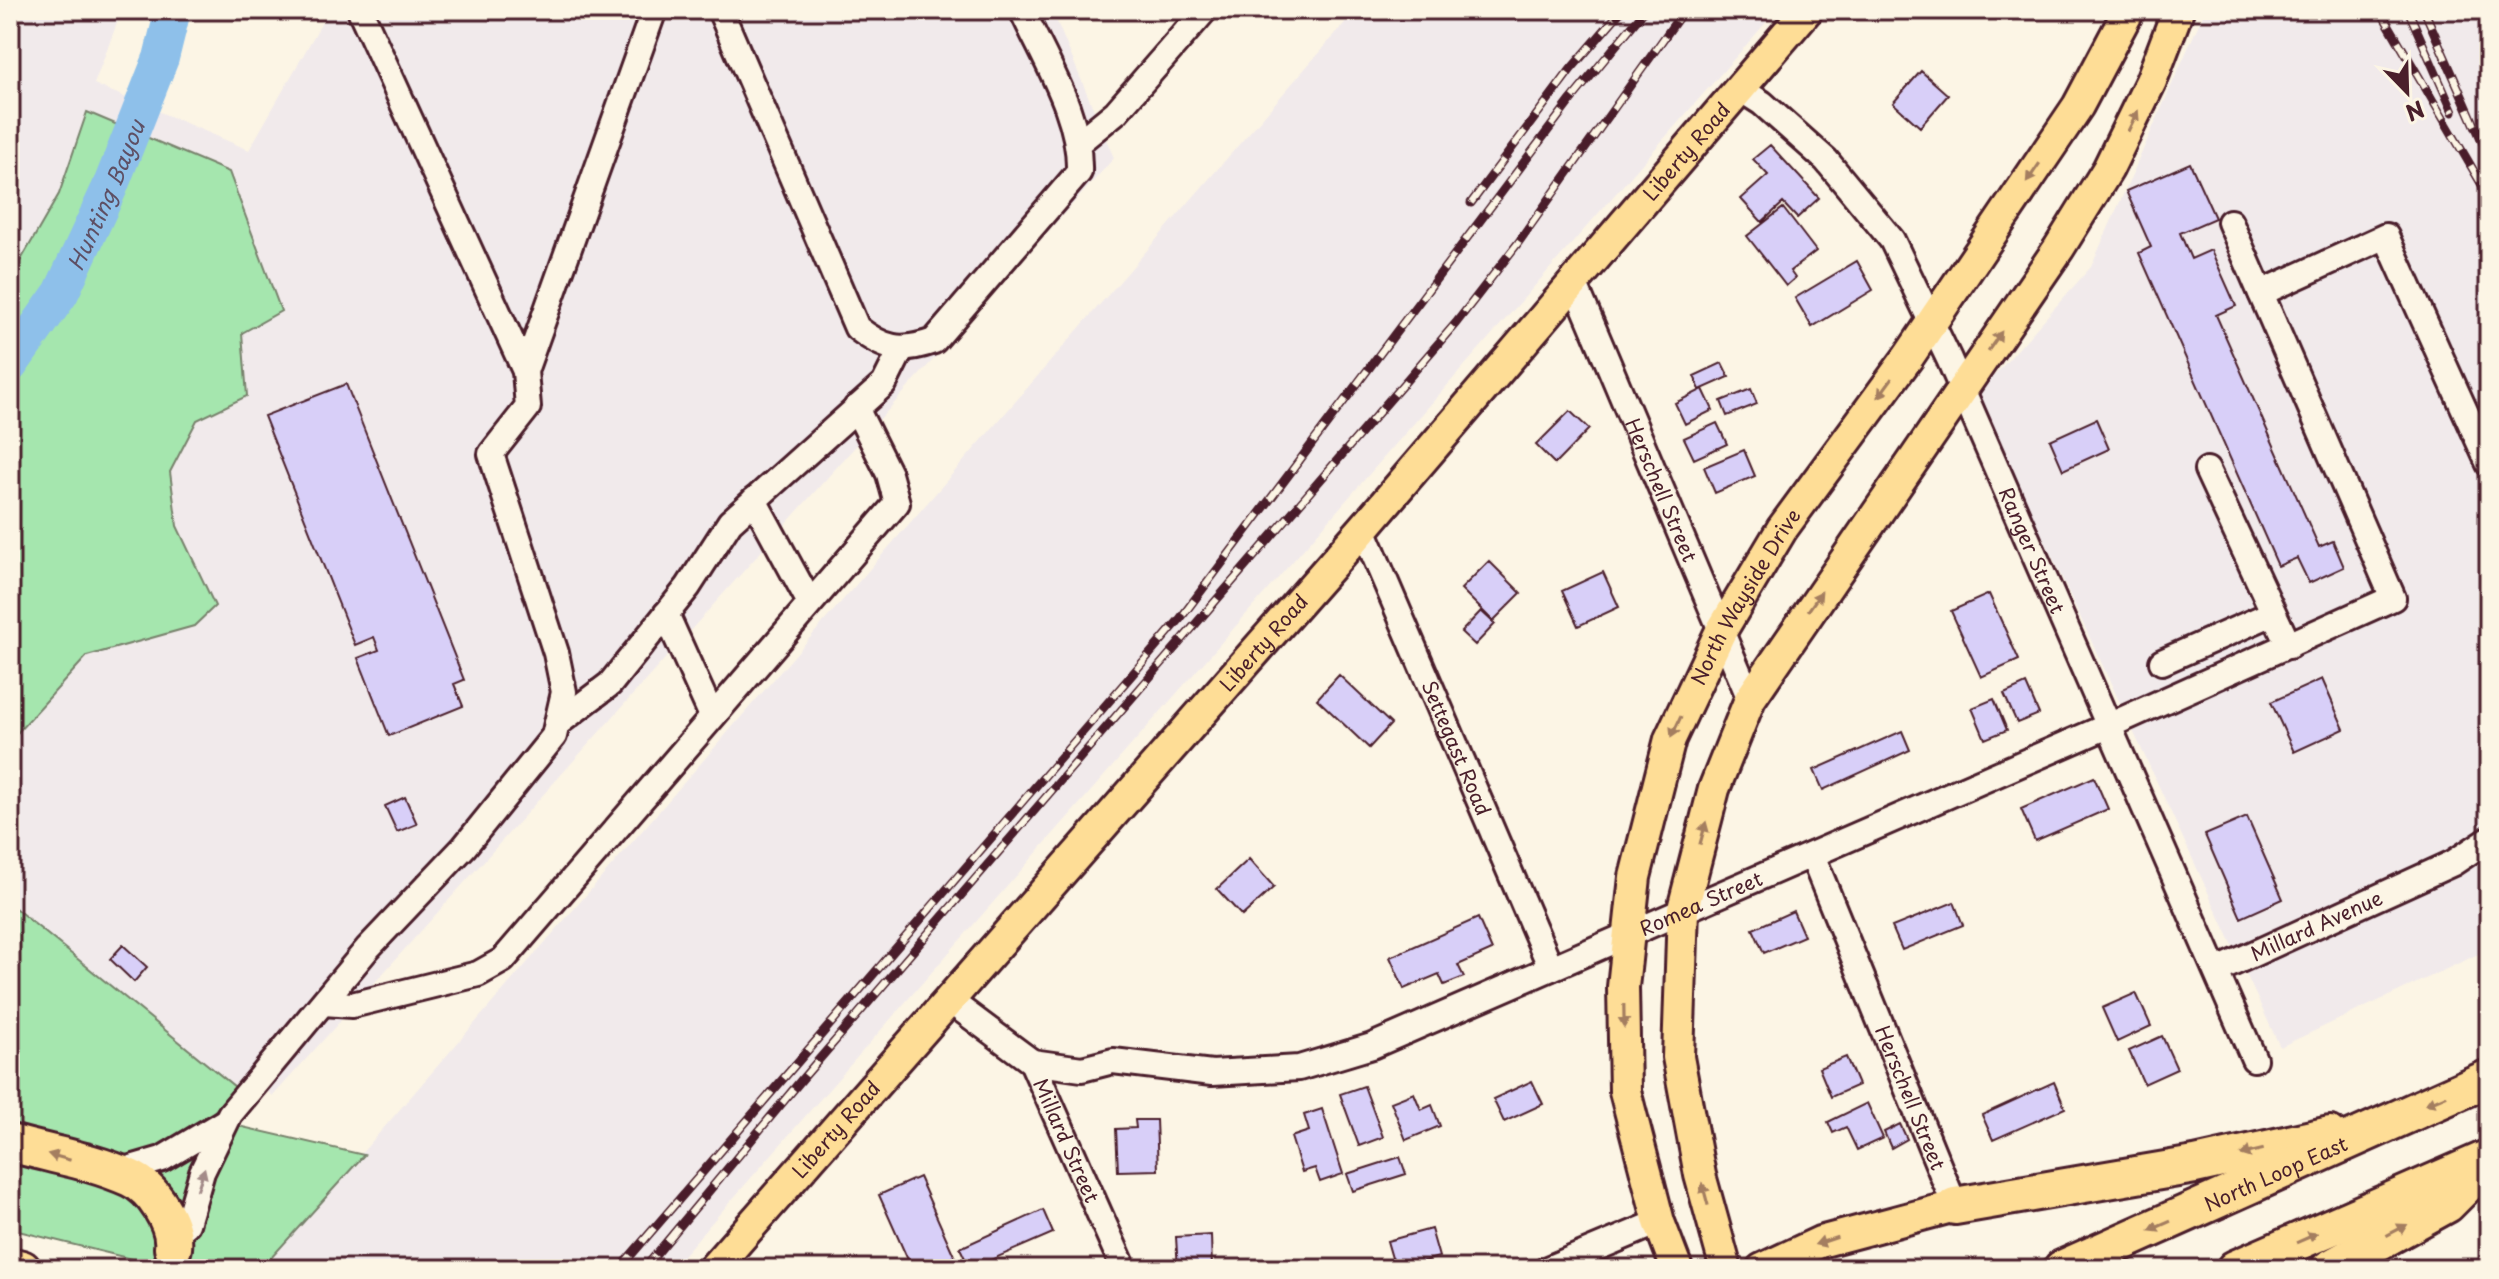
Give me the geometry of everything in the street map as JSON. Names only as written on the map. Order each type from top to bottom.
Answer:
[{"type":"highway","name":"North Loop East","points":[[2062,1269],[2332,1151],[2382,1123],[2489,1078]]},
{"type":"highway","points":[[1955,1206],[2195,1165],[2382,1123]]},
{"type":"highway","points":[[10,1143],[133,1178],[159,1206],[172,1250]]},
{"type":"highway","points":[[2235,1269],[2489,1161]]},
{"type":"highway","points":[[2329,1269],[2447,1204],[2489,1161]]},
{"type":"highway","points":[[10,1266],[22,1269]]},
{"type":"main road","name":"Liberty Road","points":[[713,1269],[1363,529],[1807,10]]},
{"type":"main road","name":"North Wayside Drive","points":[[1677,1269],[1659,1222],[1625,1091],[1627,938],[1648,816],[1670,739],[1720,633],[1782,529],[1931,321],[2078,106],[2129,10]]},
{"type":"main road","points":[[1726,1269],[1700,1175],[1678,1057],[1683,909],[1714,789],[1750,699],[2059,248],[2108,169],[2151,81],[2178,10]]},
{"type":"main road","points":[[1762,1269],[1820,1242],[1955,1206]]},
{"type":"street","points":[[172,1250],[187,1224],[202,1172],[226,1121],[368,948],[464,847],[554,736],[564,692],[556,653],[491,454],[528,407],[525,371],[360,10]]},
{"type":"street","points":[[525,371],[654,10]]},
{"type":"street","points":[[720,10],[857,328],[880,345],[913,349],[934,341],[1079,172],[1078,143],[1072,120],[1022,10]]},
{"type":"street","points":[[1078,143],[1116,112],[1205,10]]},
{"type":"street","name":"Ranger Street","points":[[1740,89],[1826,160],[1892,240],[1962,389],[2218,970],[2254,1059]]},
{"type":"street","points":[[2230,222],[2261,293],[2386,236],[2489,464]]},
{"type":"street","name":"Herschell Street","points":[[1573,280],[1614,370],[1720,633],[1750,699]]},
{"type":"street","name":"Romea Street","points":[[1032,1062],[1082,1069],[1113,1061],[1212,1073],[1299,1068],[1372,1046],[1627,938],[1683,909],[2108,726],[2393,598],[2261,293]]},
{"type":"street","points":[[557,724],[610,684],[688,587],[730,522],[884,384],[902,348]]},
{"type":"street","points":[[324,1003],[352,1005],[478,974],[503,960],[897,503],[889,474],[856,408]]},
{"type":"street","points":[[2207,470],[2289,646]]},
{"type":"street","points":[[754,500],[810,603]]},
{"type":"street","name":"Settegast Road","points":[[1363,529],[1551,968]]},
{"type":"street","points":[[2162,662],[2273,613]]},
{"type":"street","points":[[666,614],[712,716]]},
{"type":"street","name":"Millard Avenue","points":[[2218,970],[2453,863],[2489,839]]},
{"type":"street","name":"Herschell Street","points":[[1812,855],[1955,1206]]},
{"type":"street","name":"Millard Street","points":[[950,1001],[1032,1062],[1124,1269]]},
{"type":"street","points":[[114,1173],[162,1159],[226,1121]]},
{"type":"street","points":[[1547,1269],[1659,1222]]},
{"type":"shaded area","points":[[10,10],[122,10],[94,84],[249,150],[329,10],[1052,10],[1114,158],[273,1096],[247,1074],[235,1087],[10,904],[10,741],[87,656],[193,626],[215,607],[177,526],[170,472],[197,420],[247,396],[242,332],[280,311],[87,112],[59,194],[10,279]]},
{"type":"shaded area","points":[[1356,10],[1777,10],[671,1269],[261,1269]]},
{"type":"shaded area","points":[[2205,10],[2489,10],[2489,949],[2280,1047],[1977,395],[2091,267]]},
{"type":"green space","points":[[87,112],[229,172],[281,311],[242,333],[247,396],[197,420],[170,472],[177,526],[215,606],[194,626],[87,656],[10,741],[10,279],[59,194]]},
{"type":"green space","points":[[10,904],[235,1087],[208,1119],[364,1155],[261,1269],[172,1269],[10,1229]]},
{"type":"building","points":[[1921,71],[1948,95],[1920,127],[1893,103]]},
{"type":"building","points":[[1770,145],[1819,198],[1797,218],[1783,203],[1762,222],[1741,199],[1768,175],[1753,159]]},
{"type":"building","points":[[2190,163],[2215,218],[2180,233],[2191,259],[2211,250],[2236,306],[2216,315],[2319,547],[2333,541],[2344,567],[2309,583],[2297,558],[2278,566],[2139,253],[2151,247],[2126,191]]},
{"type":"building","points":[[1783,208],[1816,251],[1790,271],[1795,278],[1786,286],[1747,236]]},
{"type":"building","points":[[1857,261],[1873,290],[1812,327],[1795,298]]},
{"type":"building","points":[[1722,363],[1729,377],[1700,390],[1694,376]]},
{"type":"building","points":[[346,384],[464,680],[454,684],[463,706],[389,736],[358,658],[379,650],[374,637],[355,645],[264,416]]},
{"type":"building","points":[[1703,389],[1713,410],[1685,424],[1675,403]]},
{"type":"building","points":[[1751,389],[1757,404],[1727,416],[1721,401]]},
{"type":"building","points":[[1570,411],[1589,429],[1555,464],[1536,445]]},
{"type":"building","points":[[2096,419],[2109,449],[2063,470],[2050,440]]},
{"type":"building","points":[[1717,423],[1727,444],[1694,459],[1684,438]]},
{"type":"building","points":[[1744,450],[1755,476],[1715,493],[1704,467]]},
{"type":"building","points":[[1489,561],[1521,593],[1493,621],[1461,589]]},
{"type":"building","points":[[1603,572],[1619,607],[1578,626],[1562,591]]},
{"type":"building","points":[[1989,594],[2019,660],[1981,677],[1951,611]]},
{"type":"building","points":[[1481,611],[1495,624],[1475,645],[1461,632]]},
{"type":"building","points":[[1339,675],[1391,724],[1369,748],[1317,699]]},
{"type":"building","points":[[2322,679],[2344,729],[2294,752],[2271,702]]},
{"type":"building","points":[[2026,684],[2039,714],[2017,723],[2004,694]]},
{"type":"building","points":[[1994,699],[2007,730],[1985,739],[1972,708]]},
{"type":"building","points":[[1902,731],[1910,750],[1823,790],[1814,770]]},
{"type":"building","points":[[2094,777],[2108,809],[2035,841],[2021,809]]},
{"type":"building","points":[[405,797],[417,824],[397,832],[385,806]]},
{"type":"building","points":[[2247,817],[2283,899],[2241,918],[2205,835]]},
{"type":"building","points":[[1249,859],[1274,887],[1242,916],[1217,889]]},
{"type":"building","points":[[1954,902],[1963,925],[1902,950],[1892,927]]},
{"type":"building","points":[[1793,911],[1804,936],[1764,953],[1753,929]]},
{"type":"building","points":[[1478,918],[1492,950],[1458,965],[1464,977],[1444,985],[1439,974],[1404,989],[1390,957]]},
{"type":"building","points":[[123,945],[147,967],[134,982],[110,959]]},
{"type":"building","points":[[2136,993],[2151,1026],[2117,1042],[2102,1008]]},
{"type":"building","points":[[2162,1036],[2177,1069],[2144,1084],[2129,1051]]},
{"type":"building","points":[[1846,1057],[1858,1085],[1831,1097],[1819,1068]]},
{"type":"building","points":[[1532,1081],[1543,1104],[1504,1122],[1493,1099]]},
{"type":"building","points":[[2054,1082],[2065,1108],[1993,1140],[1982,1115]]},
{"type":"building","points":[[1364,1086],[1383,1137],[1359,1146],[1340,1094]]},
{"type":"building","points":[[1414,1093],[1421,1110],[1432,1105],[1440,1126],[1406,1140],[1391,1102]]},
{"type":"building","points":[[1867,1103],[1883,1138],[1857,1150],[1846,1127],[1833,1133],[1828,1122]]},
{"type":"building","points":[[1322,1109],[1343,1174],[1320,1182],[1315,1168],[1302,1172],[1291,1137],[1309,1131],[1304,1115]]},
{"type":"building","points":[[1135,1120],[1156,1120],[1158,1170],[1118,1171],[1116,1129],[1136,1128]]},
{"type":"building","points":[[1900,1124],[1907,1139],[1891,1148],[1884,1132]]},
{"type":"building","points":[[1400,1157],[1406,1174],[1353,1191],[1347,1174]]},
{"type":"building","points":[[919,1177],[960,1269],[912,1269],[879,1195]]},
{"type":"building","points":[[1043,1210],[1053,1233],[970,1269],[960,1248]]},
{"type":"building","points":[[1431,1229],[1439,1257],[1409,1265],[1408,1261],[1394,1265],[1387,1241]]},
{"type":"building","points":[[1211,1235],[1212,1269],[1178,1269],[1176,1237]]},
{"type":"building","points":[[1264,1264],[1265,1269],[1223,1269],[1223,1268]]},
{"type":"waterway","name":"Hunting Bayou","points":[[10,365],[61,293],[110,187],[161,58],[173,10]]},
{"type":"railway","points":[[1471,203],[1571,69],[1622,10]]},
{"type":"railway","points":[[619,1269],[1180,619],[1571,100],[1645,10]]},
{"type":"railway","points":[[644,1269],[803,1078],[1456,323],[1518,243],[1684,10]]},
{"type":"railway","points":[[2380,10],[2489,197]]},
{"type":"railway","points":[[2408,10],[2453,112]]},
{"type":"railway","points":[[2424,10],[2489,157]]}]
